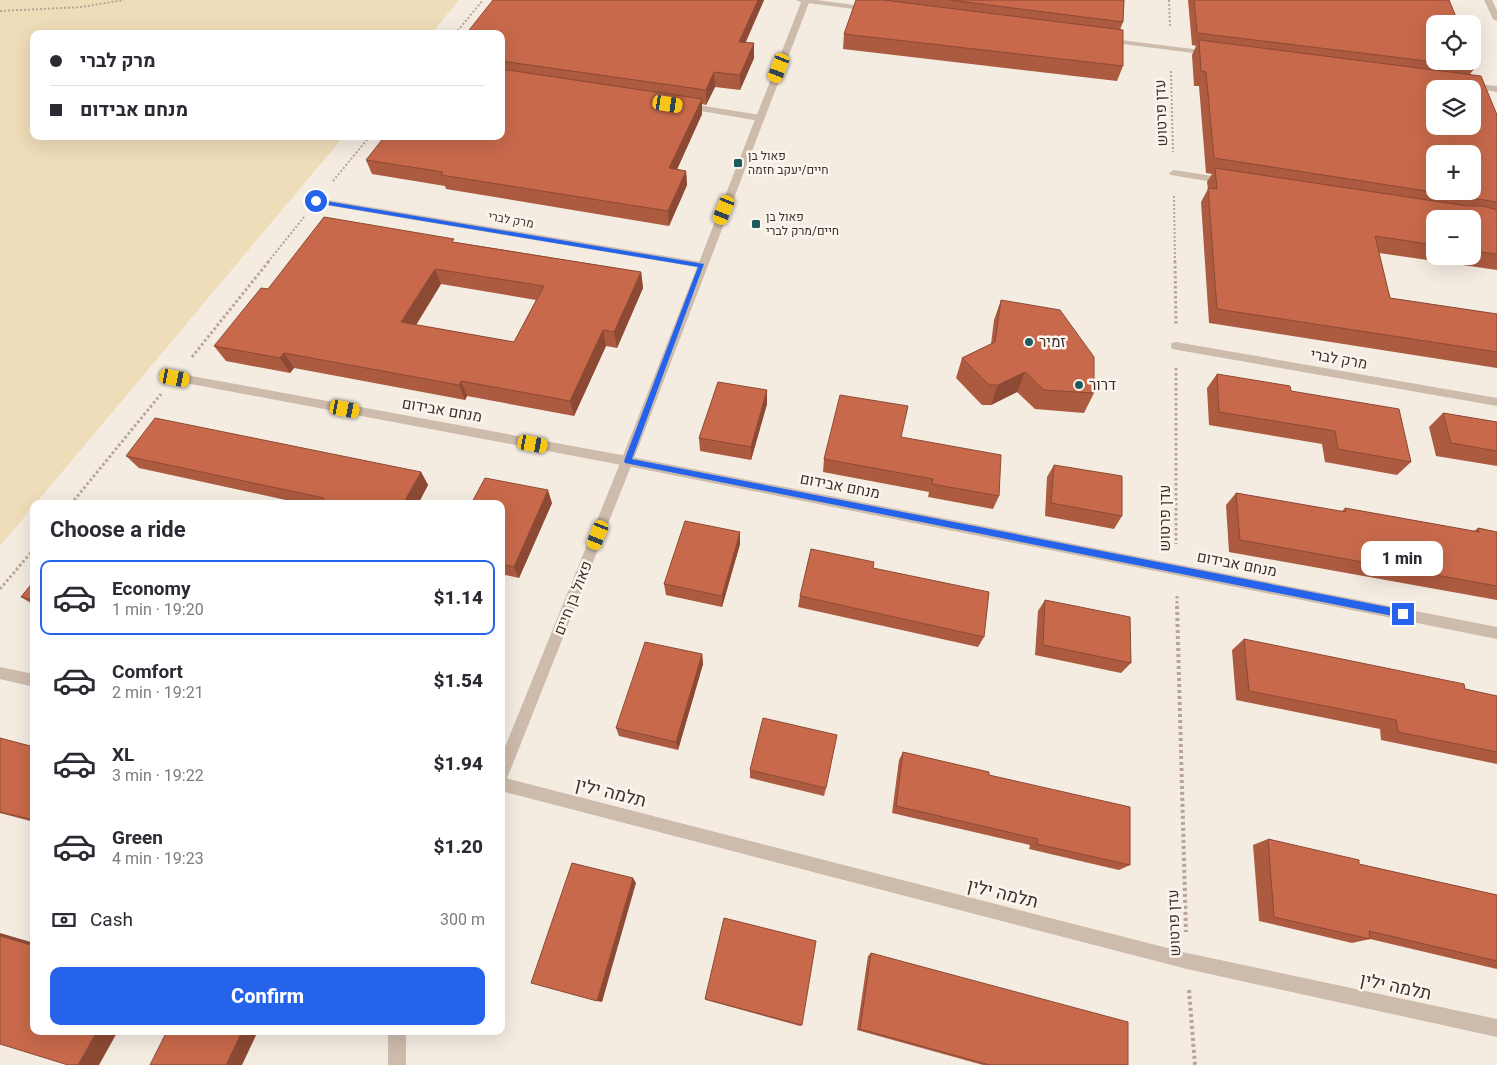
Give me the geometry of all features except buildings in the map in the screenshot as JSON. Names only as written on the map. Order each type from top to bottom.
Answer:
[{"type":"street","points":[[804,0],[874,10]]},
{"type":"street","name":"פאול בן חיים","points":[[505,766],[627,461],[804,0]]},
{"type":"street","points":[[1488,0],[1497,19]]},
{"type":"street","points":[[1101,39],[1220,54]]},
{"type":"street","points":[[1481,87],[1497,89]]},
{"type":"street","points":[[674,105],[760,118]]},
{"type":"street","points":[[1174,173],[1233,182]]},
{"type":"street","name":"מרק לברי","points":[[316,201],[702,265]]},
{"type":"street","name":"מרק לברי","points":[[1176,346],[1497,402]]},
{"type":"street","name":"מנחם אבידום","points":[[175,378],[627,461],[1497,633]]},
{"type":"street","points":[[0,673],[30,680]]},
{"type":"street","name":"תלמה ילין","points":[[505,785],[1186,961],[1497,1028]]},
{"type":"street","points":[[397,1065],[398,1035]]},
{"type":"path","points":[[0,11],[82,6],[124,0]]},
{"type":"path","points":[[458,30],[483,0]]},
{"type":"path","name":"עדן פרטוש","points":[[1169,0],[1174,173],[1176,569],[1186,961],[1195,1065]]},
{"type":"path","points":[[74,500],[367,140]]},
{"type":"path","points":[[0,589],[30,553]]},
{"type":"sand","points":[[0,0],[459,0],[434,30],[30,30],[30,140],[341,140],[39,500],[30,500],[30,510],[0,546]]},
{"type":"place","name":"פאול בן חיים/יעקב חזמה","points":[[738,163]]},
{"type":"place","name":"פאול בן חיים/מרק לברי","points":[[756,224]]},
{"type":"place","name":"זמיר","points":[[1029,342]]},
{"type":"place","name":"דרור","points":[[1079,385]]},
{"type":"route","points":[[316,201],[702,265],[627,461],[1403,614]]}]
